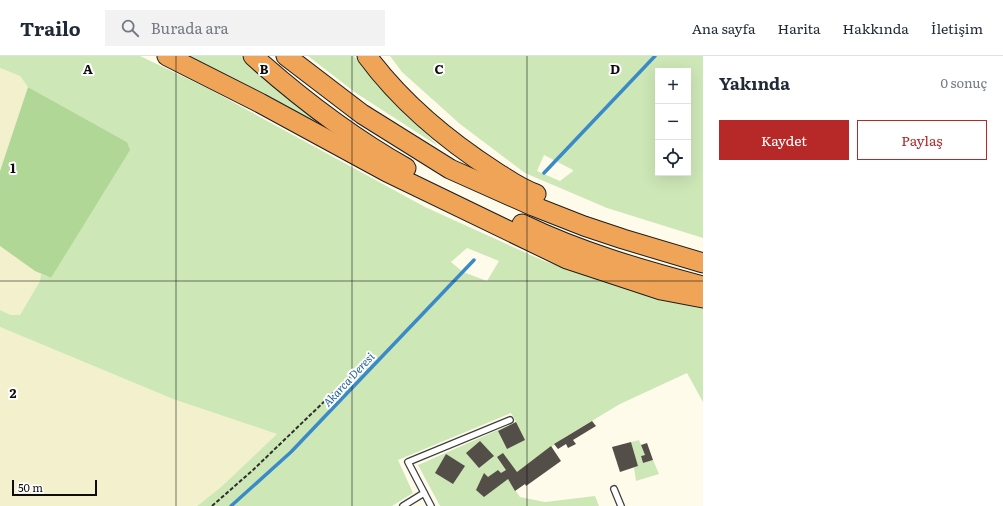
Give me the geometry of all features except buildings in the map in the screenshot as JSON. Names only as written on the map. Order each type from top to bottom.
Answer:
[{"type":"highway","points":[[167,56],[260,103],[387,172],[567,259],[661,290],[703,298]]},
{"type":"highway","points":[[253,56],[284,84],[350,133],[436,186],[537,231],[597,254],[651,272],[703,286]]},
{"type":"highway","points":[[286,56],[362,114],[450,169],[532,206],[584,226],[703,262]]},
{"type":"highway","points":[[367,56],[382,77],[439,130],[473,157],[524,190],[703,253]]},
{"type":"lane","points":[[431,506],[408,462],[510,420]]},
{"type":"lane","points":[[614,489],[621,506]]},
{"type":"lane","points":[[403,506],[424,493]]},
{"type":"path","points":[[212,506],[253,470],[356,371]]},
{"type":"shaded area","points":[[0,68],[20,76],[28,87],[0,171]]},
{"type":"shaded area","points":[[0,246],[41,274],[40,281],[20,315],[11,315],[0,310]]},
{"type":"shaded area","points":[[0,327],[173,399],[277,434],[221,487],[197,506],[0,506]]},
{"type":"green space","points":[[0,56],[140,56],[207,88],[425,207],[544,261],[655,298],[703,309],[703,402],[687,373],[620,404],[565,437],[508,479],[520,497],[545,502],[595,496],[599,506],[440,506],[418,465],[516,422],[511,413],[398,460],[413,493],[392,506],[197,506],[221,487],[277,434],[173,399],[0,327],[0,310],[11,315],[20,315],[40,281],[41,274],[51,278],[127,142],[28,87],[20,76],[0,68]],"holes":[[[467,248],[499,261],[487,281],[463,272],[451,262]]]},
{"type":"green space","points":[[189,56],[241,56],[332,130]]},
{"type":"green space","points":[[308,56],[354,56],[362,67],[438,146],[356,93]]},
{"type":"green space","points":[[390,56],[703,56],[703,238],[607,208],[525,173],[460,124],[402,72]],"holes":[[[544,155],[573,170],[560,181],[537,171]]]},
{"type":"green space","points":[[28,87],[127,142],[130,150],[51,278],[35,271],[0,246],[0,171]]},
{"type":"green space","points":[[639,440],[645,455],[641,456],[643,463],[653,460],[659,474],[636,481],[634,468],[638,466],[631,442]]},
{"type":"waterway","points":[[544,173],[655,56]]},
{"type":"waterway","name":"Akarca Deresi","points":[[231,506],[291,452],[474,260]]}]
